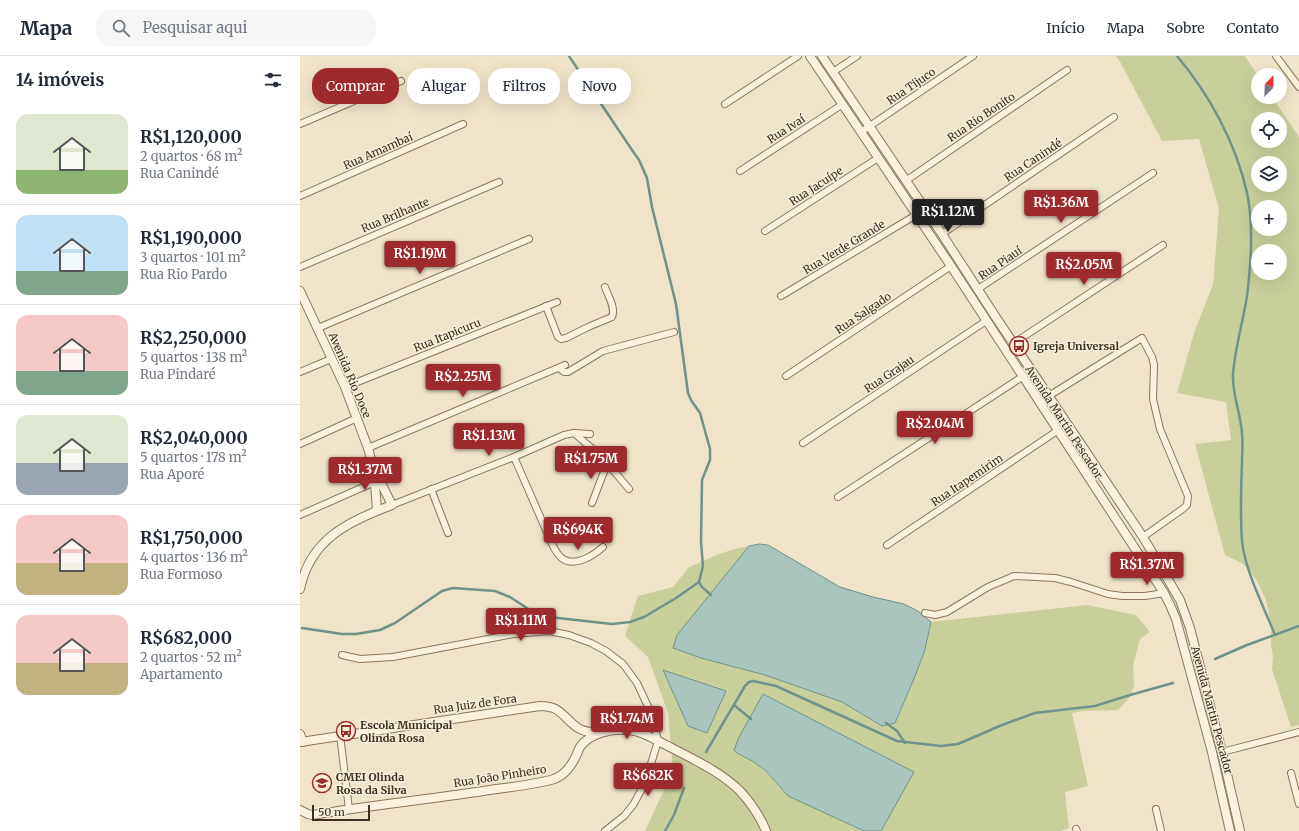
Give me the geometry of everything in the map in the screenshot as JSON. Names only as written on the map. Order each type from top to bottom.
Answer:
[{"type":"street","points":[[725,104],[798,56]]},
{"type":"street","name":"Avenida Martin Pescador","points":[[810,56],[951,266],[1057,431],[1164,593],[1176,620],[1212,752],[1230,831]]},
{"type":"street","name":"Avenida Martin Pescador","points":[[822,56],[958,257],[995,316],[1142,537],[1173,588],[1185,614],[1222,752],[1240,831]]},
{"type":"street","points":[[833,72],[857,56]]},
{"type":"street","name":"Rua Tijuco","points":[[861,132],[972,56]]},
{"type":"street","points":[[1276,56],[1299,87]]},
{"type":"street","name":"Rua Rio Bonito","points":[[907,180],[1067,70]]},
{"type":"street","points":[[300,124],[401,81]]},
{"type":"street","name":"Rua Ivaí","points":[[740,171],[843,104]]},
{"type":"street","name":"Rua Canindé","points":[[942,234],[1114,117]]},
{"type":"street","name":"Rua Amambaí","points":[[300,196],[464,124]]},
{"type":"street","name":"Rua Jacuípe","points":[[765,231],[878,158]]},
{"type":"street","name":"Rua Piauí","points":[[978,289],[1153,173]]},
{"type":"street","name":"Rua Brilhante","points":[[300,266],[499,182]]},
{"type":"street","points":[[918,218],[926,223],[935,235],[939,236],[942,234]]},
{"type":"street","name":"Rua Verde Grande","points":[[781,296],[918,218]]},
{"type":"street","points":[[318,328],[529,239]]},
{"type":"street","points":[[935,243],[939,240],[943,241],[951,254],[958,257]]},
{"type":"street","points":[[1014,343],[1163,245]]},
{"type":"street","name":"Rua Salgado","points":[[786,376],[951,266]]},
{"type":"street","points":[[546,306],[558,337],[562,339],[566,338],[612,317],[613,309],[605,287]]},
{"type":"street","name":"Avenida Rio Doce","points":[[300,291],[302,301],[318,328],[345,387],[368,448],[377,481],[377,510]]},
{"type":"street","name":"Rua Itapicuru","points":[[345,387],[557,302]]},
{"type":"street","name":"Rua Grajau","points":[[804,443],[986,321]]},
{"type":"street","points":[[559,368],[564,372],[568,372],[603,351],[674,332]]},
{"type":"street","points":[[1039,402],[1142,338],[1152,357],[1154,365],[1153,400],[1160,429],[1188,496],[1188,501],[1184,508],[1142,537]]},
{"type":"street","points":[[300,372],[331,359]]},
{"type":"street","points":[[368,448],[565,365]]},
{"type":"street","points":[[838,497],[1022,377]]},
{"type":"street","points":[[300,444],[357,418]]},
{"type":"street","name":"Rua Itapemirim","points":[[887,545],[1057,431]]},
{"type":"street","points":[[300,589],[303,577],[315,554],[325,542],[347,524],[377,510],[514,457],[564,435],[574,433],[590,434]]},
{"type":"street","points":[[574,433],[596,451],[629,489]]},
{"type":"street","points":[[514,457],[553,546],[560,556],[567,561],[572,562],[584,559],[597,553],[603,547]]},
{"type":"street","points":[[592,502],[608,464]]},
{"type":"street","points":[[300,515],[377,481]]},
{"type":"street","name":"Avenida Rio Doce","points":[[377,481],[392,505]]},
{"type":"street","points":[[431,490],[448,533]]},
{"type":"street","points":[[925,613],[935,615],[947,612],[988,587],[1014,576],[1055,578],[1108,594],[1122,596],[1145,596],[1164,593]]},
{"type":"street","points":[[342,655],[360,659],[393,657],[520,633],[549,631],[569,635],[606,650],[623,664],[637,682],[652,715],[658,741],[643,787],[633,805],[624,816],[605,831]]},
{"type":"street","name":"Rua Juiz de Fora","points":[[301,740],[540,706],[553,707],[559,710],[574,726],[589,732],[597,733]]},
{"type":"street","points":[[574,726],[578,734],[579,748]]},
{"type":"street","points":[[597,733],[633,730],[658,741],[712,770],[733,785],[748,800],[758,814],[766,831]]},
{"type":"street","points":[[1222,752],[1299,732]]},
{"type":"street","name":"Rua João Pinheiro","points":[[300,810],[312,815],[552,780],[564,774],[570,768],[579,748],[590,737],[597,733]]},
{"type":"street","points":[[340,735],[349,809]]},
{"type":"street","points":[[1291,772],[1299,804]]},
{"type":"street","points":[[1156,809],[1161,831]]},
{"type":"green space","points":[[1115,56],[1245,56],[1253,68],[1251,68],[1251,104],[1277,104],[1282,112],[1251,112],[1251,148],[1287,148],[1287,119],[1299,137],[1299,725],[1291,727],[1272,669],[1273,657],[1271,645],[1271,625],[1266,600],[1256,579],[1243,564],[1225,555],[1195,444],[1231,440],[1226,402],[1177,393],[1194,333],[1213,284],[1219,209],[1199,139],[1162,141],[1118,58]]},
{"type":"green space","points":[[749,546],[677,635],[701,658],[765,675],[842,702],[882,726],[895,722],[924,653],[931,622],[1087,605],[1136,615],[1150,632],[1140,639],[1133,666],[1134,684],[1131,696],[1118,710],[1082,711],[1072,713],[1088,786],[1065,792],[1069,828],[1061,831],[881,831],[914,772],[737,753],[754,762],[766,772],[788,796],[864,831],[645,831],[673,770],[668,713],[648,657],[625,636],[638,596],[673,587],[689,567],[719,554]]},
{"type":"water","points":[[759,544],[768,545],[840,587],[904,604],[918,611],[931,622],[924,653],[895,723],[882,726],[842,702],[765,675],[701,658],[673,648],[677,635],[749,546]]},
{"type":"water","points":[[663,670],[726,691],[707,733],[688,726]]},
{"type":"water","points":[[763,694],[914,772],[881,831],[864,831],[788,796],[766,771],[734,750],[739,737]]},
{"type":"waterway","points":[[569,56],[639,160],[647,178],[652,207],[676,304],[688,393],[700,413],[710,449],[710,460],[702,480],[701,542],[703,566],[699,582],[711,595]]},
{"type":"waterway","points":[[1177,56],[1200,86],[1220,120],[1236,156],[1247,193],[1251,218],[1250,271],[1247,296],[1235,354],[1233,374],[1242,437],[1241,531],[1247,564],[1275,635]]},
{"type":"waterway","points":[[302,628],[342,634],[356,634],[380,630],[395,623],[442,591],[453,588],[495,591],[510,597],[533,612],[549,617],[612,624],[630,622],[644,617],[699,582]]},
{"type":"waterway","points":[[1215,659],[1247,645],[1299,626]]},
{"type":"waterway","points":[[706,752],[745,686],[749,682],[753,681],[776,686],[897,741],[941,746],[958,744],[1035,713],[1095,706],[1173,683]]},
{"type":"waterway","points":[[734,705],[751,719]]},
{"type":"waterway","points":[[886,723],[897,731],[905,743]]},
{"type":"waterway","points":[[665,831],[674,815],[684,788]]},
{"type":"place","name":"Igreja Universal","points":[[1019,346]]},
{"type":"place","name":"Escola Municipal Olinda Rosa","points":[[346,731]]},
{"type":"place","name":"CMEI Olinda Rosa da Silva","points":[[322,783]]}]
